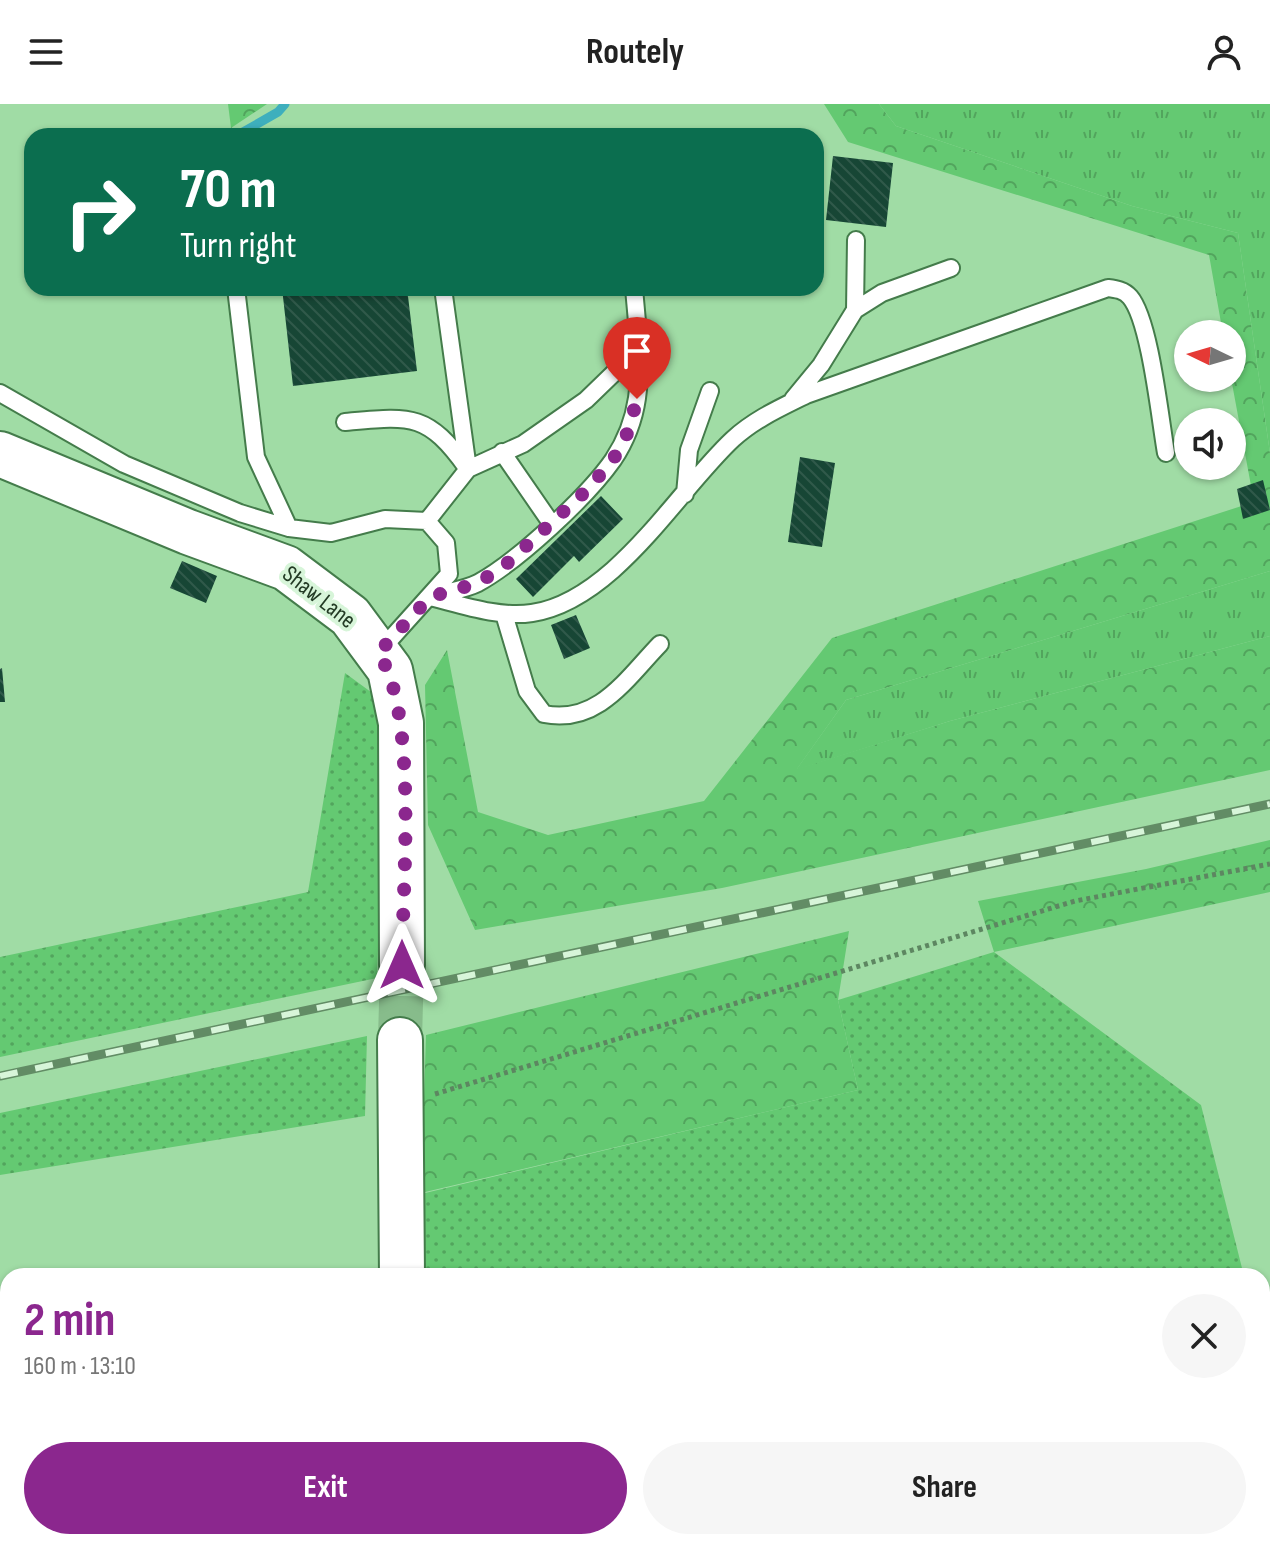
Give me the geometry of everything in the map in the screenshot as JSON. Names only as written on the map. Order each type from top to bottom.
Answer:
[{"type":"street","name":"Shaw Lane","points":[[0,454],[175,527],[286,568],[350,616],[390,670],[401,723],[402,965]]},
{"type":"street","points":[[400,1040],[402,1268]]},
{"type":"lane","points":[[855,310],[856,240]]},
{"type":"lane","points":[[790,403],[821,365],[855,310],[882,293],[951,268]]},
{"type":"lane","points":[[430,597],[504,614],[534,613],[566,601],[597,581],[658,527],[736,437],[762,417],[790,403],[1108,288],[1119,289],[1130,297],[1142,319],[1166,453]]},
{"type":"lane","points":[[237,296],[256,457],[289,528]]},
{"type":"lane","points":[[444,296],[468,469]]},
{"type":"lane","points":[[430,597],[475,584],[501,569],[613,460],[628,432],[637,399],[635,296]]},
{"type":"lane","points":[[427,521],[468,469],[523,444],[586,400],[617,370],[637,333]]},
{"type":"lane","points":[[685,494],[689,450],[710,391]]},
{"type":"lane","points":[[0,393],[124,464],[240,513],[289,528],[331,533],[385,519],[427,521],[446,543],[449,574],[378,653]]},
{"type":"lane","points":[[345,422],[392,418],[417,422],[444,436],[468,469]]},
{"type":"lane","points":[[502,452],[551,523]]},
{"type":"lane","points":[[504,614],[527,691],[544,714],[562,718],[598,707],[660,644]]},
{"type":"path","points":[[422,1098],[1075,901],[1270,864]]},
{"type":"green space","points":[[228,104],[267,104],[231,128]]},
{"type":"green space","points":[[824,104],[879,104],[896,126],[1132,206],[1238,233],[1270,453],[1270,571],[846,700],[797,769],[950,721],[1270,636],[1270,770],[722,888],[475,930],[428,825],[425,685],[447,650],[478,812],[548,835],[704,801],[832,638],[1254,502],[1246,459],[1246,408],[1237,408],[1234,392],[1246,392],[1246,320],[1221,320],[1209,255],[848,142]]},
{"type":"green space","points":[[879,104],[1270,104],[1270,453],[1238,233],[1132,206],[896,126]]},
{"type":"green space","points":[[1270,571],[1270,636],[950,721],[796,770],[846,700]]},
{"type":"green space","points":[[345,673],[375,695],[383,806],[377,978],[0,1057],[0,957],[308,892]]},
{"type":"green space","points":[[1270,840],[1270,892],[994,952],[978,901],[1146,869]]},
{"type":"green space","points":[[849,931],[838,1000],[858,1090],[421,1193],[426,1035]]},
{"type":"green space","points":[[994,952],[1201,1105],[1242,1268],[423,1268],[421,1194],[858,1090],[838,1000]]},
{"type":"green space","points":[[367,1036],[365,1116],[0,1175],[0,1113]]},
{"type":"building","points":[[833,156],[893,163],[886,227],[826,220]]},
{"type":"building","points":[[283,296],[408,296],[417,371],[293,386]]},
{"type":"building","points":[[800,457],[835,463],[822,547],[788,542]]},
{"type":"building","points":[[1263,480],[1270,510],[1243,519],[1237,489]]},
{"type":"building","points":[[601,496],[623,519],[579,562],[574,556],[533,597],[516,579]]},
{"type":"building","points":[[182,561],[217,576],[206,603],[170,588]]},
{"type":"building","points":[[576,615],[590,648],[564,659],[551,625]]},
{"type":"building","points":[[2,668],[5,702],[0,702]]},
{"type":"waterway","points":[[250,128],[278,112],[285,104]]},
{"type":"tunnel","points":[[400,1040],[402,965]]},
{"type":"railway","points":[[0,1076],[1270,804]]},
{"type":"route","points":[[402,965],[401,723],[390,670],[378,653],[430,597],[475,584],[501,569],[586,491],[613,460],[628,432],[637,399]]}]
